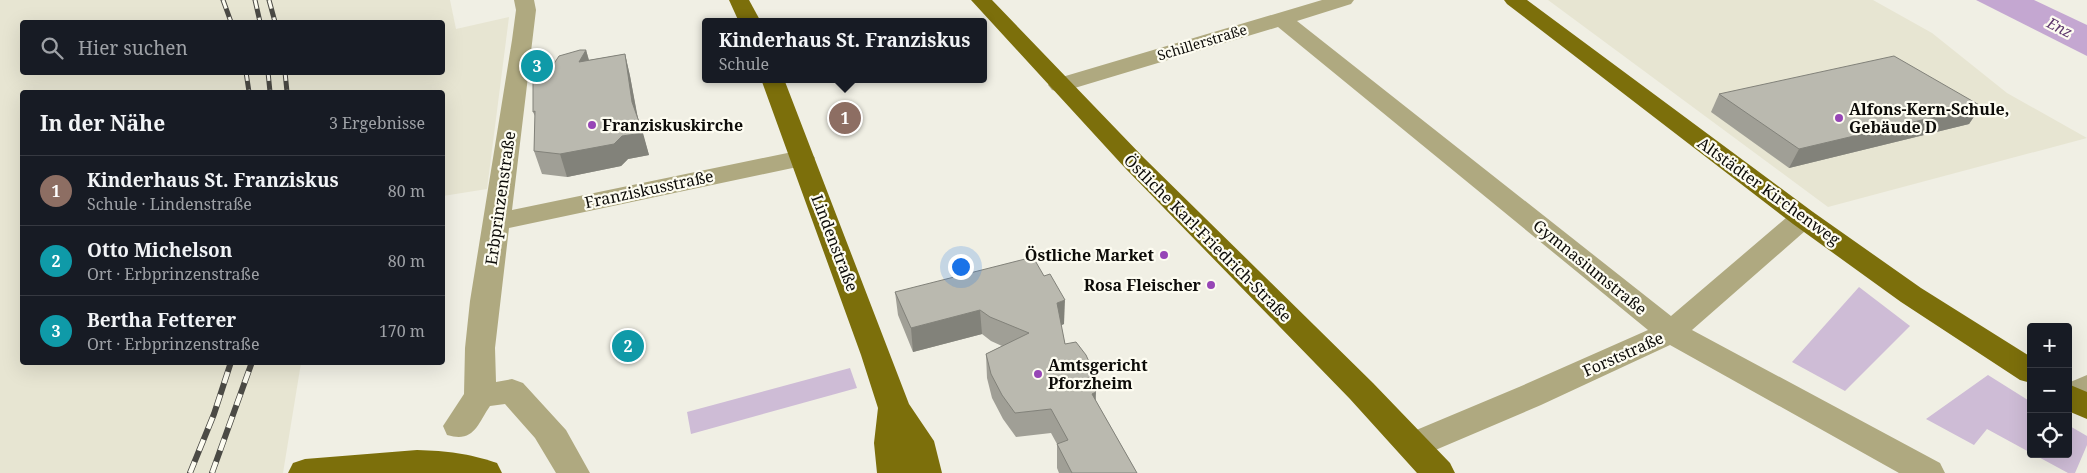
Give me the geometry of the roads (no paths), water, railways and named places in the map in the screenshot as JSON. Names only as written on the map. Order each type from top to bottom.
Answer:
[{"type":"main road","points":[[740,0],[748,18]]},
{"type":"main road","name":"Östliche Karl-Friedrich-Straße","points":[[980,0],[1127,156],[1414,445],[1438,473]]},
{"type":"main road","name":"Altstädter Kirchenweg","points":[[1514,0],[1803,218],[1911,295],[2027,369]]},
{"type":"main road","name":"Lindenstraße","points":[[774,83],[876,355],[894,408],[917,441],[925,473]]},
{"type":"main road","name":"Lindenstraße","points":[[894,408],[891,443],[894,473]]},
{"type":"main road","points":[[305,473],[417,464],[455,465],[485,473]]},
{"type":"street","name":"Erbprinzenstraße","points":[[480,396],[480,348],[523,40],[526,10],[524,0]]},
{"type":"street","name":"Schillerstraße","points":[[1060,85],[1282,11],[1344,0]]},
{"type":"street","name":"Gymnasiumstraße","points":[[1282,11],[1671,332],[1928,473]]},
{"type":"street","name":"Franziskusstraße","points":[[497,222],[802,158]]},
{"type":"street","name":"Forststraße","points":[[1414,445],[1530,396],[1671,332],[1803,218]]},
{"type":"street","points":[[459,426],[480,396],[512,391],[542,422],[568,460],[573,473]]},
{"type":"water","name":"Enz","points":[[1976,0],[2034,0],[2087,25],[2087,56]]},
{"type":"railway","points":[[223,0],[230,20]]},
{"type":"railway","points":[[255,0],[260,20]]},
{"type":"railway","points":[[269,0],[274,20]]},
{"type":"railway","points":[[246,75],[249,90]]},
{"type":"railway","points":[[268,75],[270,90]]},
{"type":"railway","points":[[285,75],[287,90]]},
{"type":"railway","points":[[190,473],[214,414],[230,365]]},
{"type":"railway","points":[[212,473],[251,365]]},
{"type":"place","name":"Bertha Fetterer","points":[[537,66]]},
{"type":"place","name":"Kinderhaus St. Franziskus","points":[[845,118]]},
{"type":"place","name":"Alfons-Kern-Schule, Gebäude D","points":[[1839,118]]},
{"type":"place","name":"Franziskuskirche","points":[[592,125]]},
{"type":"place","name":"Östliche Market","points":[[1164,255]]},
{"type":"place","name":"Rosa Fleischer","points":[[1211,285]]},
{"type":"place","name":"Otto Michelson","points":[[628,346]]},
{"type":"place","name":"Amtsgericht Pforzheim","points":[[1038,374]]}]
